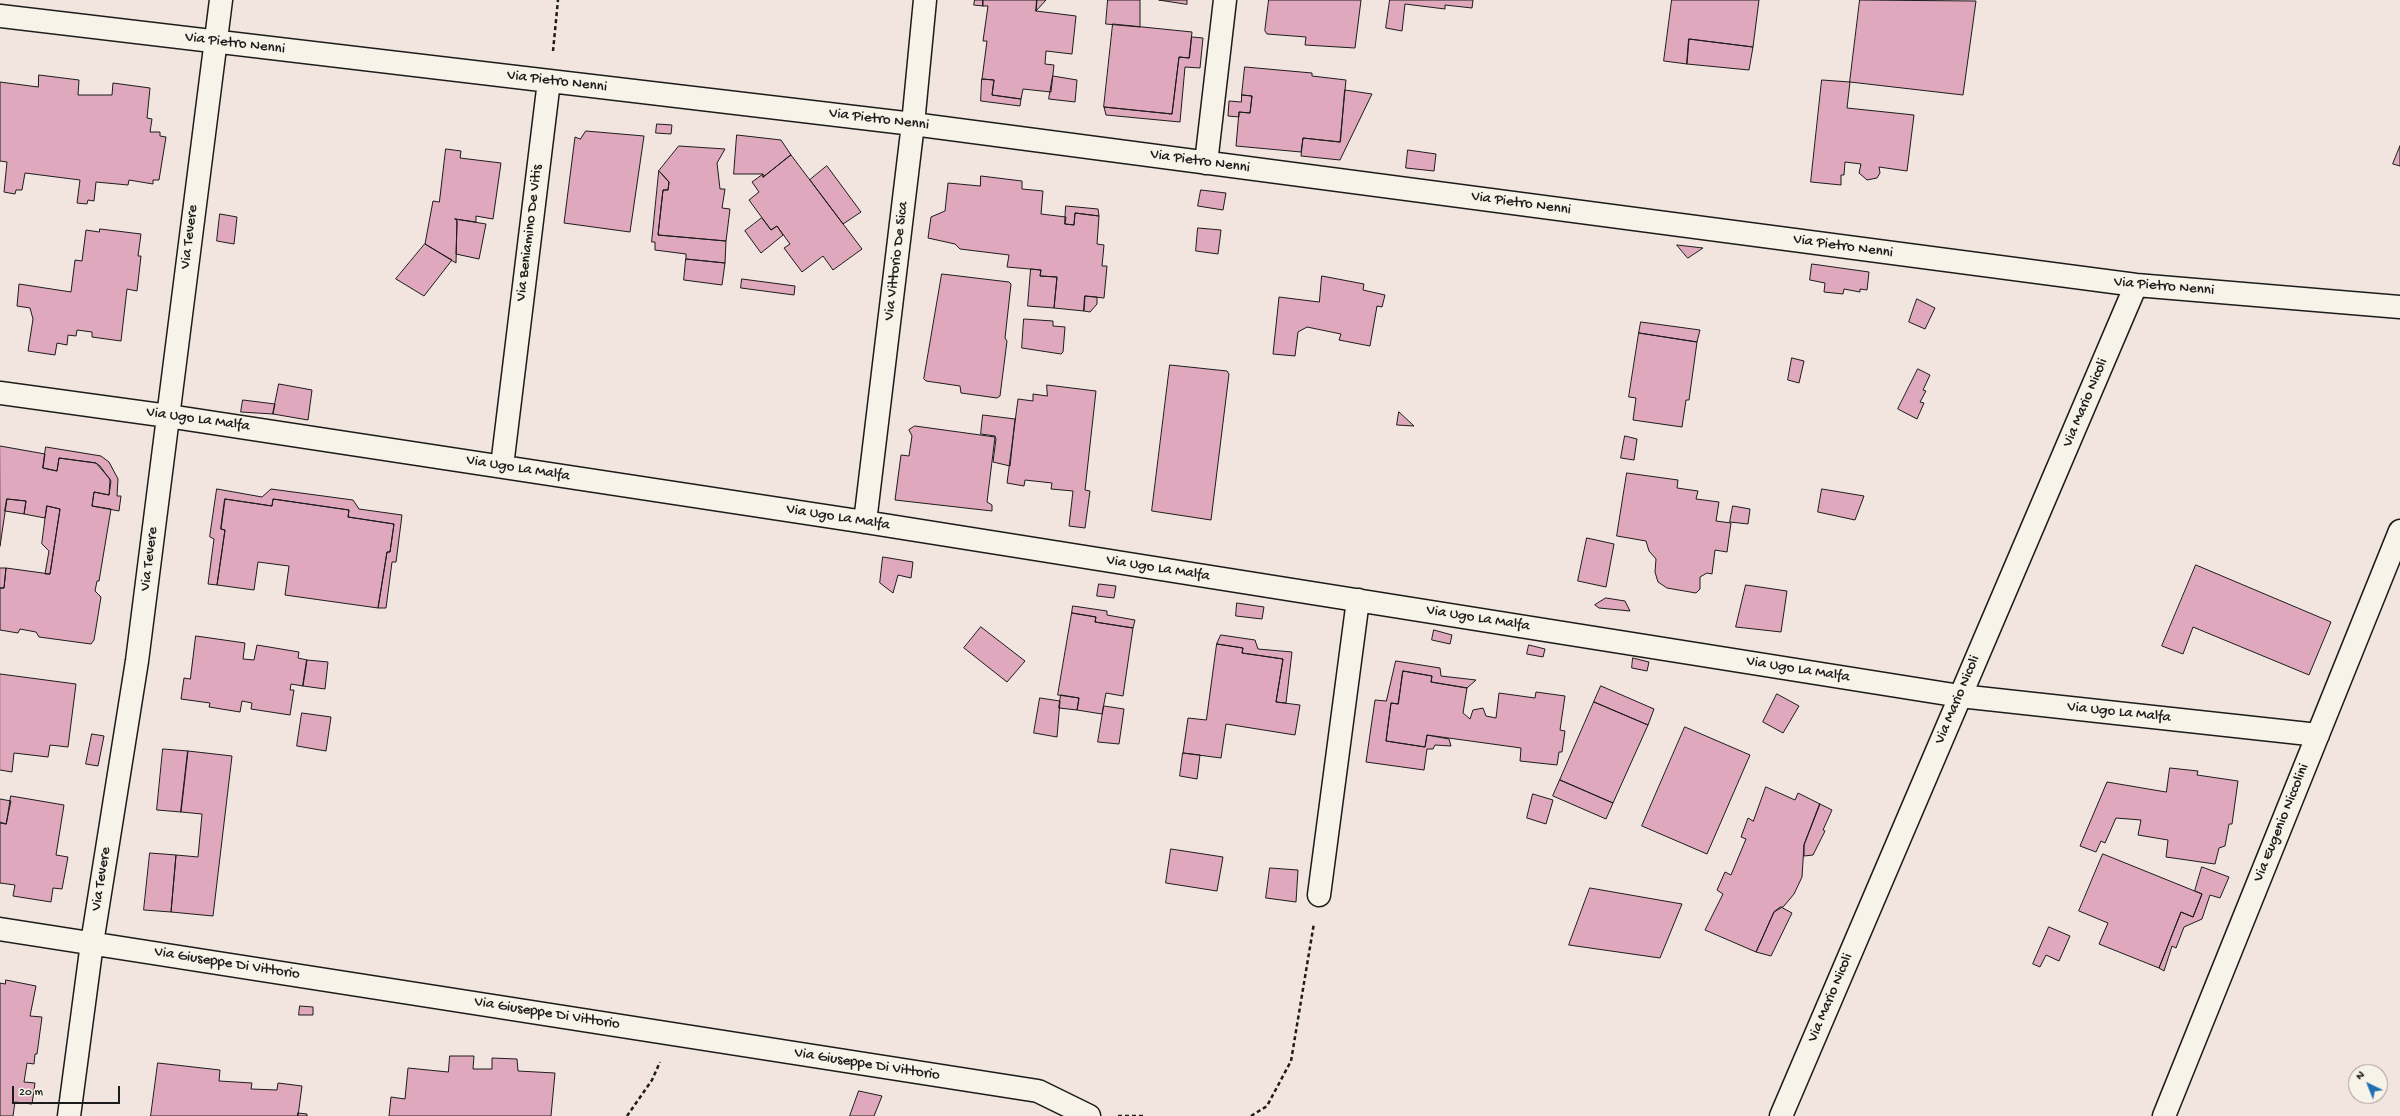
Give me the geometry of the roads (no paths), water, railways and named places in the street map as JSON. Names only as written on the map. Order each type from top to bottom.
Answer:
[{"type":"street","name":"Via Tevere","points":[[69,1116],[92,942],[137,660],[220,0]]},
{"type":"street","name":"Via Vittorio De Sica","points":[[865,522],[913,124],[925,0]]},
{"type":"street","points":[[1206,163],[1225,0]]},
{"type":"street","name":"Via Pietro Nenni","points":[[0,16],[913,124],[2136,285],[2400,307]]},
{"type":"street","name":"Via Beniamino De Vitis","points":[[502,466],[549,81]]},
{"type":"street","name":"Via Mario Nicoli","points":[[1781,1116],[2136,285]]},
{"type":"street","name":"Via Ugo La Malfa","points":[[0,393],[168,416],[865,522],[1960,696],[2318,735]]},
{"type":"street","name":"Via Eugenio Niccolini","points":[[2164,1116],[2400,531]]},
{"type":"street","points":[[1319,895],[1358,600]]},
{"type":"street","name":"Via Giuseppe Di Vittorio","points":[[0,929],[92,942],[1038,1092],[1089,1116]]}]
